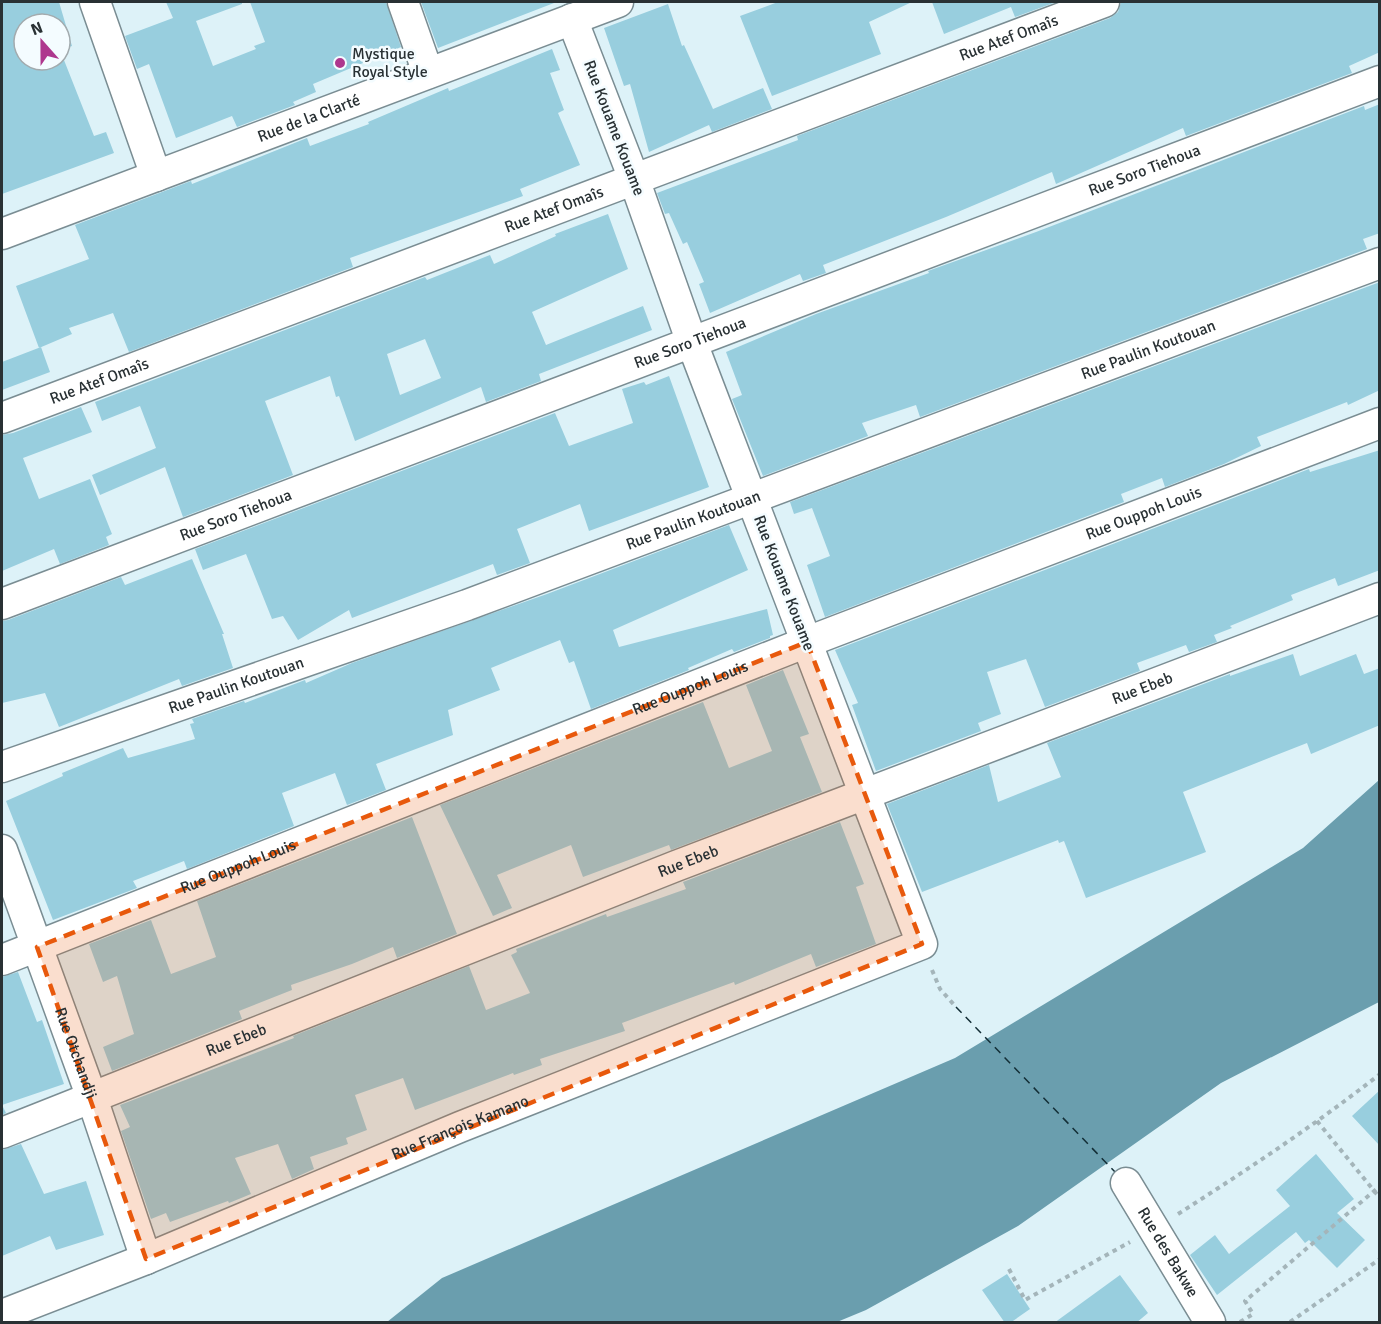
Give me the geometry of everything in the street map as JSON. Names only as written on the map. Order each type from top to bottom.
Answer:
[{"type":"street","points":[[95,2],[156,176]]},
{"type":"street","points":[[402,2],[428,73]]},
{"type":"street","name":"Rue de la Clarté","points":[[2,234],[618,2]]},
{"type":"street","name":"Rue Atef Omaîs","points":[[2,418],[1104,2]]},
{"type":"street","name":"Rue Kouame Kouame","points":[[572,19],[634,179],[692,343],[922,944]]},
{"type":"street","name":"Rue Soro Tiehoua","points":[[2,604],[1380,81]]},
{"type":"street","name":"Rue Paulin Koutouan","points":[[2,767],[467,605],[1380,263]]},
{"type":"street","name":"Rue Ouppoh Louis","points":[[2,960],[807,642],[1380,423]]},
{"type":"street","name":"Rue Ebeb","points":[[2,1132],[665,871],[1380,598]]},
{"type":"street","name":"Rue Otchandji","points":[[2,850],[92,1098],[146,1259]]},
{"type":"street","name":"Rue François Kamano","points":[[2,1315],[146,1259],[460,1127],[922,944]]},
{"type":"street","name":"Rue des Bakwe","points":[[1125,1183],[1210,1323]]},
{"type":"path","points":[[922,944],[940,989],[956,1007]]},
{"type":"path","points":[[1009,1269],[1024,1300],[1153,1229],[1251,1167],[1380,1074]]},
{"type":"path","points":[[1317,1121],[1380,1198]]},
{"type":"path","points":[[1240,1323],[1253,1314],[1245,1301],[1380,1186]]},
{"type":"path","points":[[1290,1323],[1380,1259]]},
{"type":"highlighted area","points":[[807,642],[922,944],[146,1259],[37,947]]},
{"type":"water","points":[[1379,780],[1379,1002],[1221,1083],[1018,1226],[866,1310],[837,1322],[387,1322],[442,1278],[955,1058],[1303,848]]},
{"type":"building","points":[[2,2],[59,2],[62,12],[12,12],[12,72],[69,72],[94,136],[106,132],[114,153],[2,194]]},
{"type":"building","points":[[166,2],[242,2],[242,4],[196,21],[213,66],[256,49],[254,46],[265,42],[250,2],[386,2],[401,47],[313,84],[316,92],[293,102],[295,105],[237,127],[232,116],[176,138],[149,64],[137,69],[125,36],[173,18]]},
{"type":"building","points":[[421,2],[553,2],[554,3],[438,48]]},
{"type":"building","points":[[778,2],[912,2],[869,22],[881,54],[772,96],[740,16]]},
{"type":"building","points":[[932,2],[1056,2],[1015,17],[1011,7],[944,34]]},
{"type":"building","points":[[1121,2],[1380,2],[1380,52],[1349,66],[1352,73],[1186,136],[1183,128],[1056,184],[1052,172],[946,217],[823,265],[826,273],[803,281],[800,274],[710,313],[699,284],[704,282],[687,242],[683,244],[669,213],[665,214],[657,193],[798,140],[797,136],[1110,18],[1118,12]]},
{"type":"building","points":[[668,4],[682,46],[684,45],[713,109],[763,88],[772,109],[712,132],[709,125],[649,152],[630,84],[624,86],[604,28]]},
{"type":"building","points":[[552,49],[560,70],[550,73],[564,110],[558,113],[580,165],[520,189],[523,196],[350,258],[353,267],[129,352],[113,313],[69,328],[72,334],[39,348],[16,286],[89,259],[75,225],[191,181],[192,184],[307,138],[310,146],[369,124],[368,122],[448,88],[449,91]]},
{"type":"building","points":[[1380,104],[1380,233],[1363,239],[1367,249],[920,417],[916,405],[862,423],[868,436],[763,476],[732,399],[742,395],[726,352],[816,314],[929,273],[928,271],[1364,106],[1365,110]]},
{"type":"building","points":[[608,214],[628,269],[532,312],[546,345],[643,306],[652,330],[539,374],[541,381],[486,402],[481,387],[355,441],[339,396],[336,397],[330,376],[265,401],[293,475],[183,517],[165,467],[100,495],[92,475],[156,448],[140,406],[102,421],[95,402],[425,277],[427,280],[490,255],[494,264],[556,236],[555,234]],"holes":[[[425,339],[441,378],[400,395],[387,354]]]},
{"type":"building","points":[[1380,282],[1380,390],[1348,405],[1347,402],[1257,437],[1261,446],[1224,464],[1165,487],[1162,478],[1121,494],[1124,502],[825,617],[807,565],[830,556],[812,508],[794,514],[790,502]]},
{"type":"building","points":[[41,347],[50,372],[2,390],[2,362]]},
{"type":"building","points":[[669,376],[709,487],[589,531],[580,504],[517,529],[530,563],[497,575],[493,564],[352,618],[349,610],[298,640],[283,616],[272,619],[246,554],[203,570],[195,549],[555,413],[569,446],[633,423],[622,389],[644,382],[646,385]]},
{"type":"building","points":[[81,407],[92,432],[23,458],[39,499],[90,479],[112,534],[106,537],[109,545],[60,564],[54,549],[2,571],[2,435]]},
{"type":"building","points":[[1380,450],[1380,570],[1338,586],[1335,578],[1291,595],[1293,600],[1214,635],[1217,642],[1189,652],[1186,645],[1137,663],[1140,671],[1045,707],[1026,659],[987,672],[1001,714],[978,723],[981,731],[876,771],[852,705],[858,703],[835,650],[1309,469],[1310,472]]},
{"type":"building","points":[[729,525],[748,570],[613,630],[619,647],[767,609],[773,635],[770,638],[734,652],[732,649],[688,668],[689,670],[591,709],[574,661],[569,663],[560,640],[491,668],[500,690],[448,710],[453,735],[376,764],[386,790],[347,805],[335,773],[282,793],[294,826],[187,869],[184,861],[133,881],[137,888],[53,920],[6,801],[63,776],[62,773],[123,748],[128,758],[195,739],[190,724],[194,723],[192,719],[244,701],[245,703],[305,680],[306,683],[352,663],[547,594]]},
{"type":"building","points":[[192,559],[224,634],[222,634],[233,668],[182,686],[179,679],[59,727],[45,693],[2,703],[2,621],[121,577],[125,585]]},
{"type":"building","points":[[1293,654],[1300,676],[1356,654],[1364,674],[1380,668],[1380,725],[1311,754],[1307,743],[1183,792],[1206,852],[1086,898],[1064,841],[1059,843],[1058,840],[922,892],[887,804],[989,765],[998,802],[1061,777],[1047,743],[1230,674],[1230,676]]},
{"type":"building","points":[[783,670],[809,734],[800,737],[822,792],[671,850],[669,845],[583,877],[571,845],[497,875],[512,908],[493,916],[440,805],[703,702],[729,768],[772,751],[746,685]]},
{"type":"building","points":[[412,817],[457,934],[397,958],[393,947],[291,985],[292,990],[239,1011],[242,1019],[112,1071],[103,1047],[134,1034],[117,976],[103,982],[89,944],[151,920],[171,974],[216,957],[197,901]]},
{"type":"building","points":[[840,822],[864,884],[856,887],[876,944],[816,967],[811,954],[735,985],[734,982],[622,1023],[625,1031],[540,1059],[542,1065],[514,1075],[513,1073],[415,1110],[403,1078],[355,1095],[367,1130],[346,1138],[348,1144],[310,1157],[314,1169],[292,1179],[278,1144],[235,1158],[251,1194],[170,1222],[166,1213],[151,1219],[121,1131],[130,1127],[120,1105],[294,1038],[293,1036],[469,966],[486,1010],[530,993],[511,955],[517,952],[516,949],[606,914],[607,917],[686,889],[683,882]]},
{"type":"building","points":[[18,972],[37,1022],[42,1020],[64,1084],[2,1105],[2,977]]},
{"type":"building","points":[[1380,1090],[1380,1146],[1352,1116]]},
{"type":"building","points":[[21,1144],[44,1194],[86,1181],[104,1235],[56,1250],[50,1236],[2,1256],[2,1150]]},
{"type":"building","points":[[1316,1154],[1354,1199],[1337,1213],[1365,1240],[1337,1268],[1309,1240],[1305,1243],[1296,1232],[1217,1295],[1190,1255],[1215,1235],[1229,1254],[1290,1206],[1276,1190]]},
{"type":"building","points":[[1007,1274],[1030,1309],[1010,1323],[1005,1323],[982,1290]]},
{"type":"building","points":[[1120,1275],[1148,1313],[1136,1323],[1054,1323]]},
{"type":"ferry route","points":[[956,1007],[1116,1173]]},
{"type":"place","name":"Mystique Royal Style","points":[[340,63]]}]
